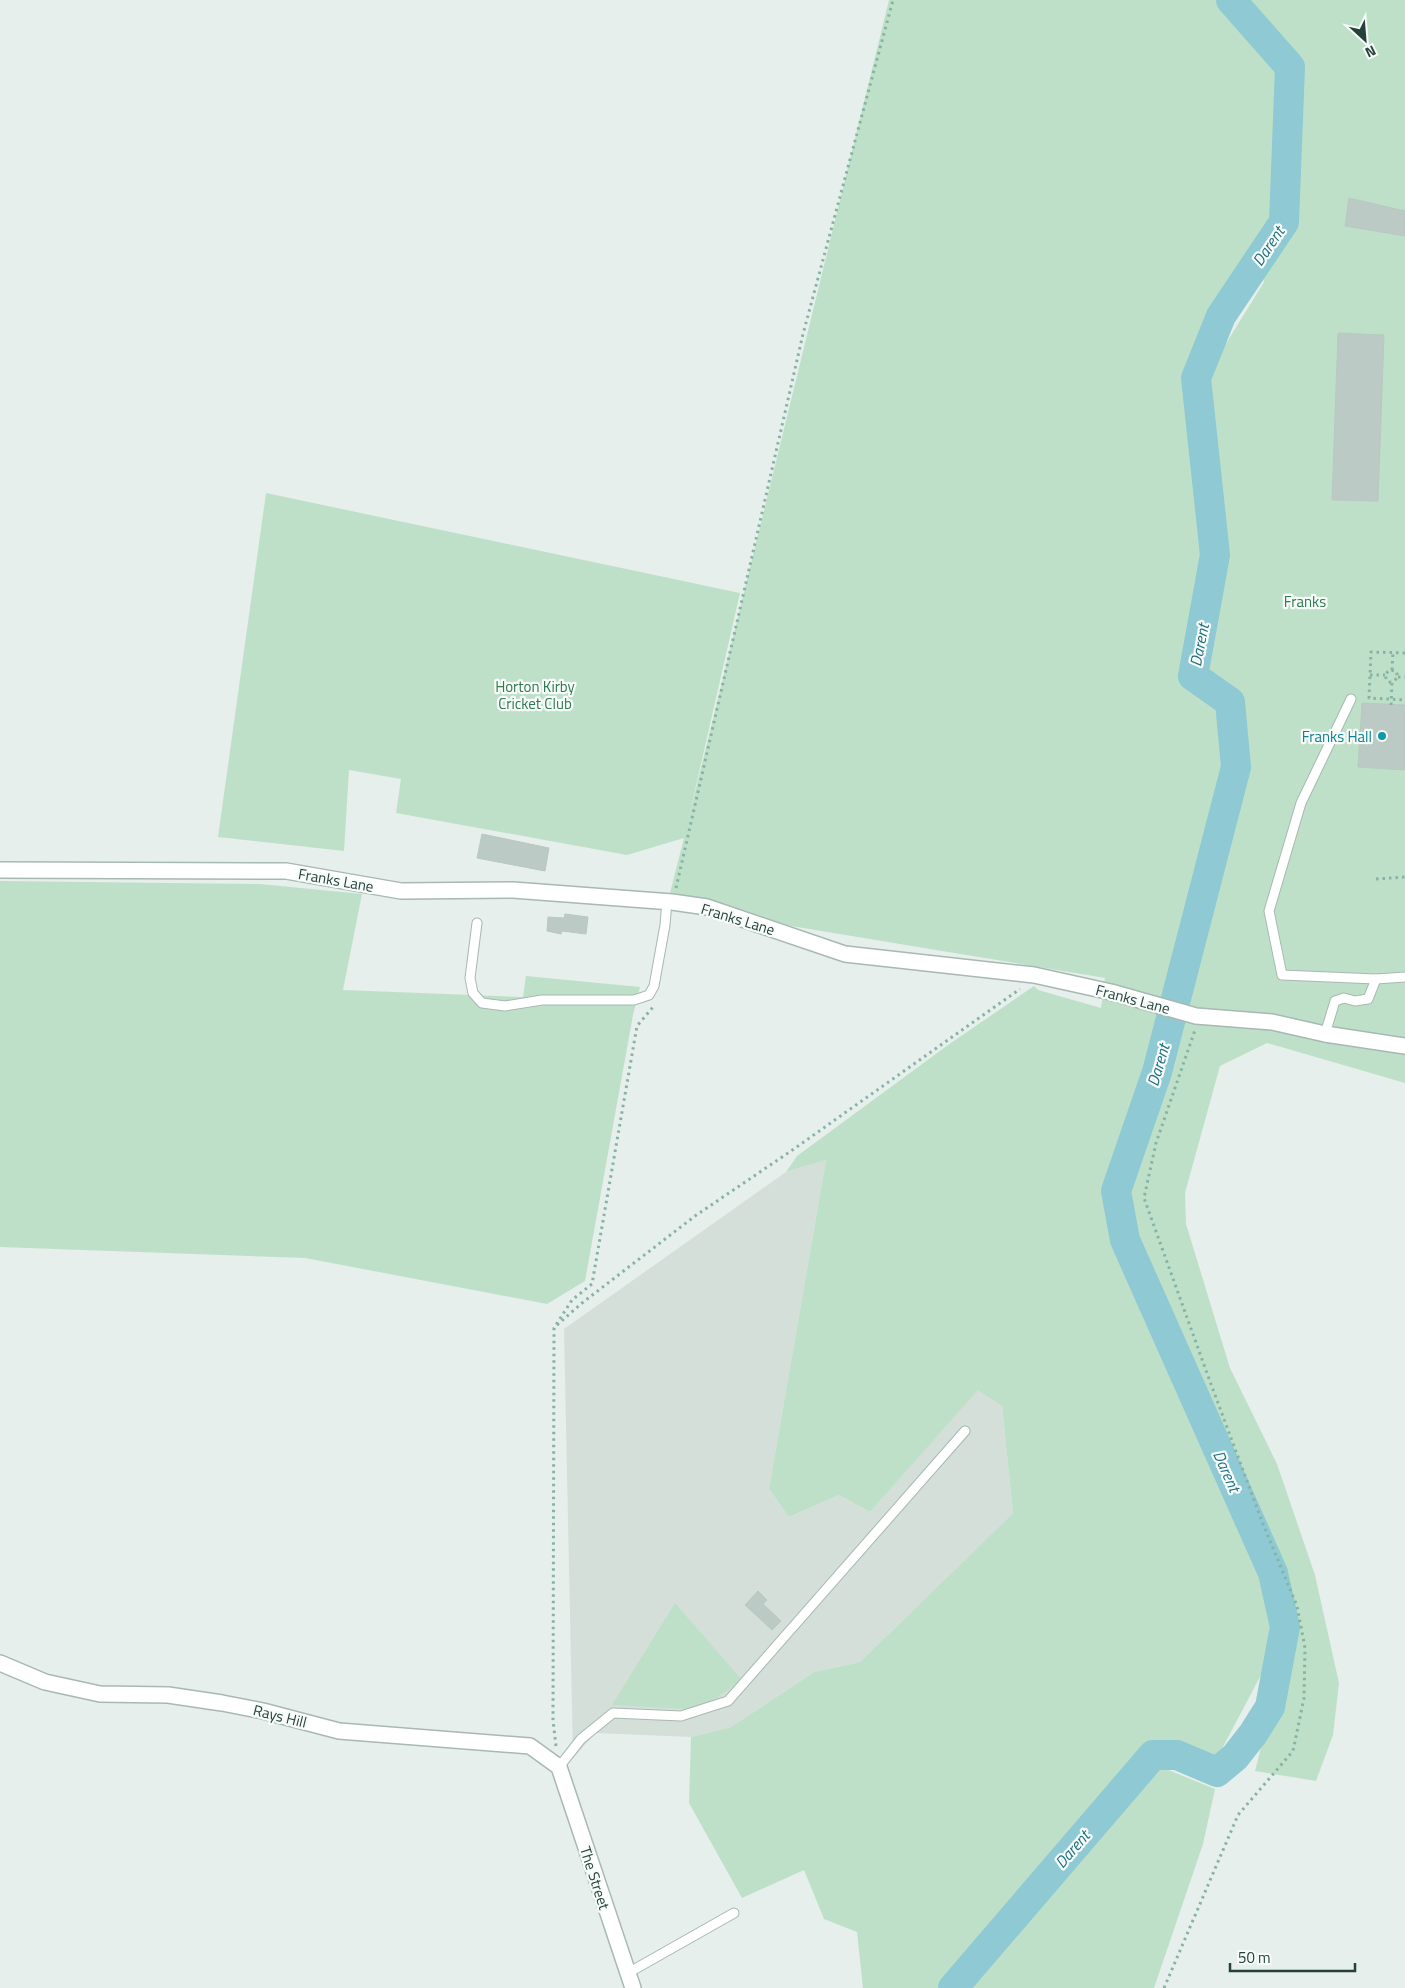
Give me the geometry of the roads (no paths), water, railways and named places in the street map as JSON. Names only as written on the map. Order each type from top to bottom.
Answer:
[{"type":"street","name":"Franks Lane","points":[[0,870],[286,872],[401,891],[514,890],[670,902],[707,907],[845,954],[1034,976],[1111,992],[1196,1016],[1272,1022],[1325,1034],[1405,1046]]},
{"type":"street","name":"Rays Hill","points":[[0,1663],[45,1682],[100,1694],[168,1695],[222,1703],[263,1711],[339,1731],[530,1746],[559,1767]]},
{"type":"street","name":"The Street","points":[[559,1767],[633,1988]]},
{"type":"lane","points":[[1351,699],[1301,803],[1269,911],[1282,975],[1376,979],[1405,977]]},
{"type":"lane","points":[[478,923],[470,978],[473,993],[482,1003],[505,1006],[542,1000],[634,1000],[649,995],[654,986],[670,902]]},
{"type":"lane","points":[[1325,1034],[1335,1001],[1344,998],[1356,1001],[1368,998],[1376,979]]},
{"type":"lane","points":[[559,1767],[581,1739],[613,1713],[681,1716],[728,1701],[965,1431]]},
{"type":"lane","points":[[628,1973],[734,1913]]},
{"type":"waterway","name":"Darent","points":[[953,1988],[1153,1755],[1177,1755],[1217,1772],[1235,1757],[1253,1734],[1270,1707],[1285,1627],[1273,1573],[1125,1240],[1116,1191],[1157,1072],[1236,767],[1230,702],[1193,676],[1215,555],[1196,378],[1221,316],[1284,222],[1290,67],[1231,0]]},
{"type":"place","name":"Franks Hall","points":[[1382,736]]},
{"type":"park label","name":"Franks","points":[[1305,601]]},
{"type":"park label","name":"Horton Kirby Cricket Club","points":[[535,694]]}]
